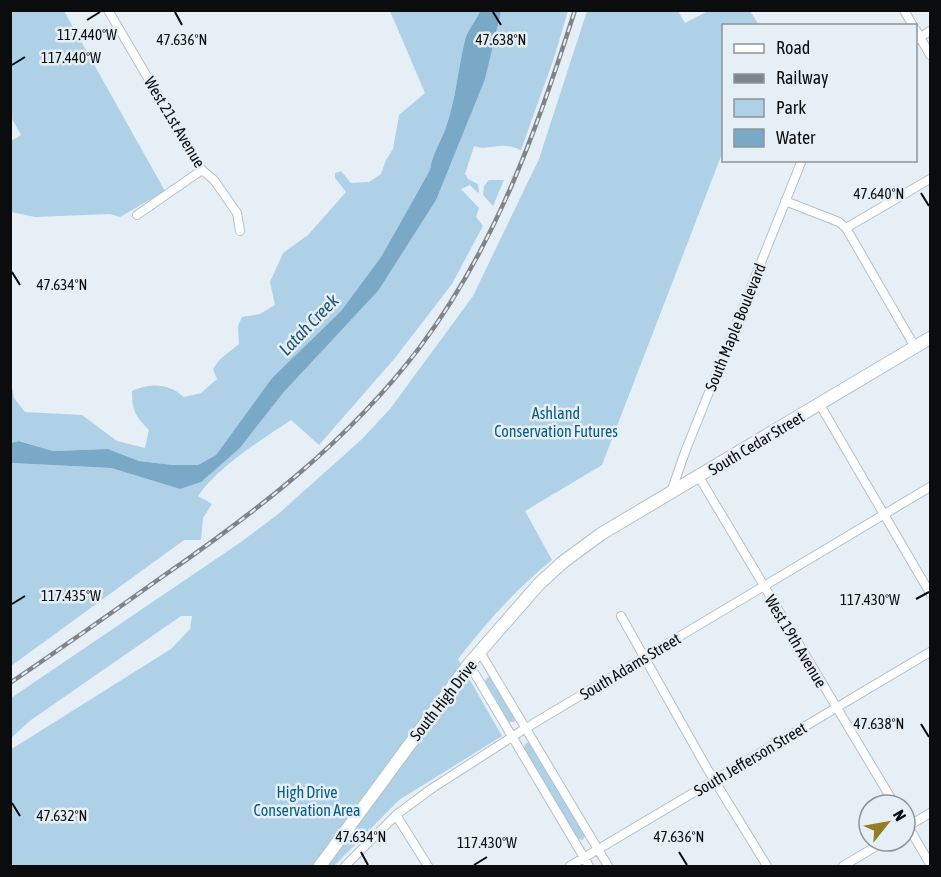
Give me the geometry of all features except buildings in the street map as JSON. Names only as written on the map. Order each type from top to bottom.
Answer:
[{"type":"main road","name":"South Cedar Street","points":[[581,547],[930,338]]},
{"type":"main road","name":"South High Drive","points":[[320,867],[469,664],[539,584],[581,547]]},
{"type":"street","name":"West 21st Avenue","points":[[108,10],[202,170],[214,180],[237,213],[240,231]]},
{"type":"street","points":[[904,10],[912,24]]},
{"type":"street","points":[[930,31],[917,36],[930,55]]},
{"type":"street","name":"South Maple Boulevard","points":[[670,494],[801,162]]},
{"type":"street","points":[[138,214],[202,170]]},
{"type":"street","points":[[846,228],[930,179]]},
{"type":"street","points":[[785,201],[839,222],[846,228],[915,347]]},
{"type":"street","points":[[820,405],[930,593]]},
{"type":"street","name":"West 19th Avenue","points":[[699,477],[888,793]]},
{"type":"street","name":"South Adams Street","points":[[345,867],[396,815],[431,789],[526,728],[930,487]]},
{"type":"street","points":[[621,616],[640,648],[643,658],[767,867]]},
{"type":"street","points":[[480,652],[608,867]]},
{"type":"street","name":"South Jefferson Street","points":[[570,867],[930,652]]},
{"type":"street","points":[[469,664],[589,867]]},
{"type":"street","points":[[396,815],[428,867]]},
{"type":"street","points":[[917,843],[930,864]]},
{"type":"street","points":[[843,867],[866,853]]},
{"type":"green space","points":[[11,11],[64,11],[165,191],[120,217],[110,214],[35,217],[11,212],[11,141],[21,135],[11,117]]},
{"type":"green space","points":[[390,11],[480,11],[465,40],[455,95],[430,170],[381,257],[341,311],[272,378],[216,455],[198,465],[173,465],[139,461],[108,449],[53,451],[20,441],[11,443],[10,378],[14,398],[25,412],[82,415],[117,441],[145,448],[149,430],[135,412],[132,391],[159,386],[172,389],[184,397],[201,393],[217,379],[213,369],[219,360],[239,344],[238,326],[242,317],[260,314],[275,305],[270,282],[283,253],[308,235],[346,192],[335,178],[335,173],[341,171],[351,183],[369,182],[381,174],[393,149],[399,115],[425,93]]},
{"type":"green space","points":[[501,11],[568,11],[521,150],[506,146],[485,148],[474,146],[465,174],[468,179],[478,184],[479,191],[478,193],[470,185],[461,189],[479,208],[476,217],[483,226],[452,284],[395,358],[319,445],[291,420],[254,445],[217,474],[198,496],[212,504],[203,518],[201,540],[184,540],[11,666],[10,463],[111,468],[180,489],[240,448],[283,393],[378,291]]},
{"type":"green space","points":[[587,11],[678,11],[685,23],[708,11],[750,11],[758,24],[722,24],[722,154],[602,465],[525,511],[552,560],[502,606],[458,659],[502,736],[399,800],[334,866],[11,866],[10,750],[171,649],[190,629],[192,616],[181,616],[31,720],[11,738],[11,698],[241,542],[277,515],[361,440],[390,409],[473,296],[539,159]]},
{"type":"green space","points":[[489,180],[504,180],[493,206],[483,195],[484,186]]},
{"type":"green space","points":[[488,677],[491,678],[516,719],[514,722],[509,722],[485,681]]},
{"type":"green space","points":[[526,743],[529,743],[585,835],[583,840],[578,839],[524,748]]},
{"type":"water","points":[[480,11],[501,11],[485,79],[436,200],[378,291],[283,393],[240,448],[201,482],[180,489],[111,468],[11,463],[11,443],[19,441],[53,451],[108,449],[139,461],[173,465],[198,465],[216,455],[272,378],[341,311],[381,257],[430,170],[455,95],[465,40]]},
{"type":"railway","points":[[10,683],[231,528],[299,474],[362,414],[392,381],[420,347],[447,308],[492,227],[529,142],[575,10]]},
{"type":"water label","name":"Latah Creek","points":[[309,325]]},
{"type":"park label","name":"Ashland Conservation Futures","points":[[556,422]]},
{"type":"park label","name":"High Drive Conservation Area","points":[[307,801]]}]
